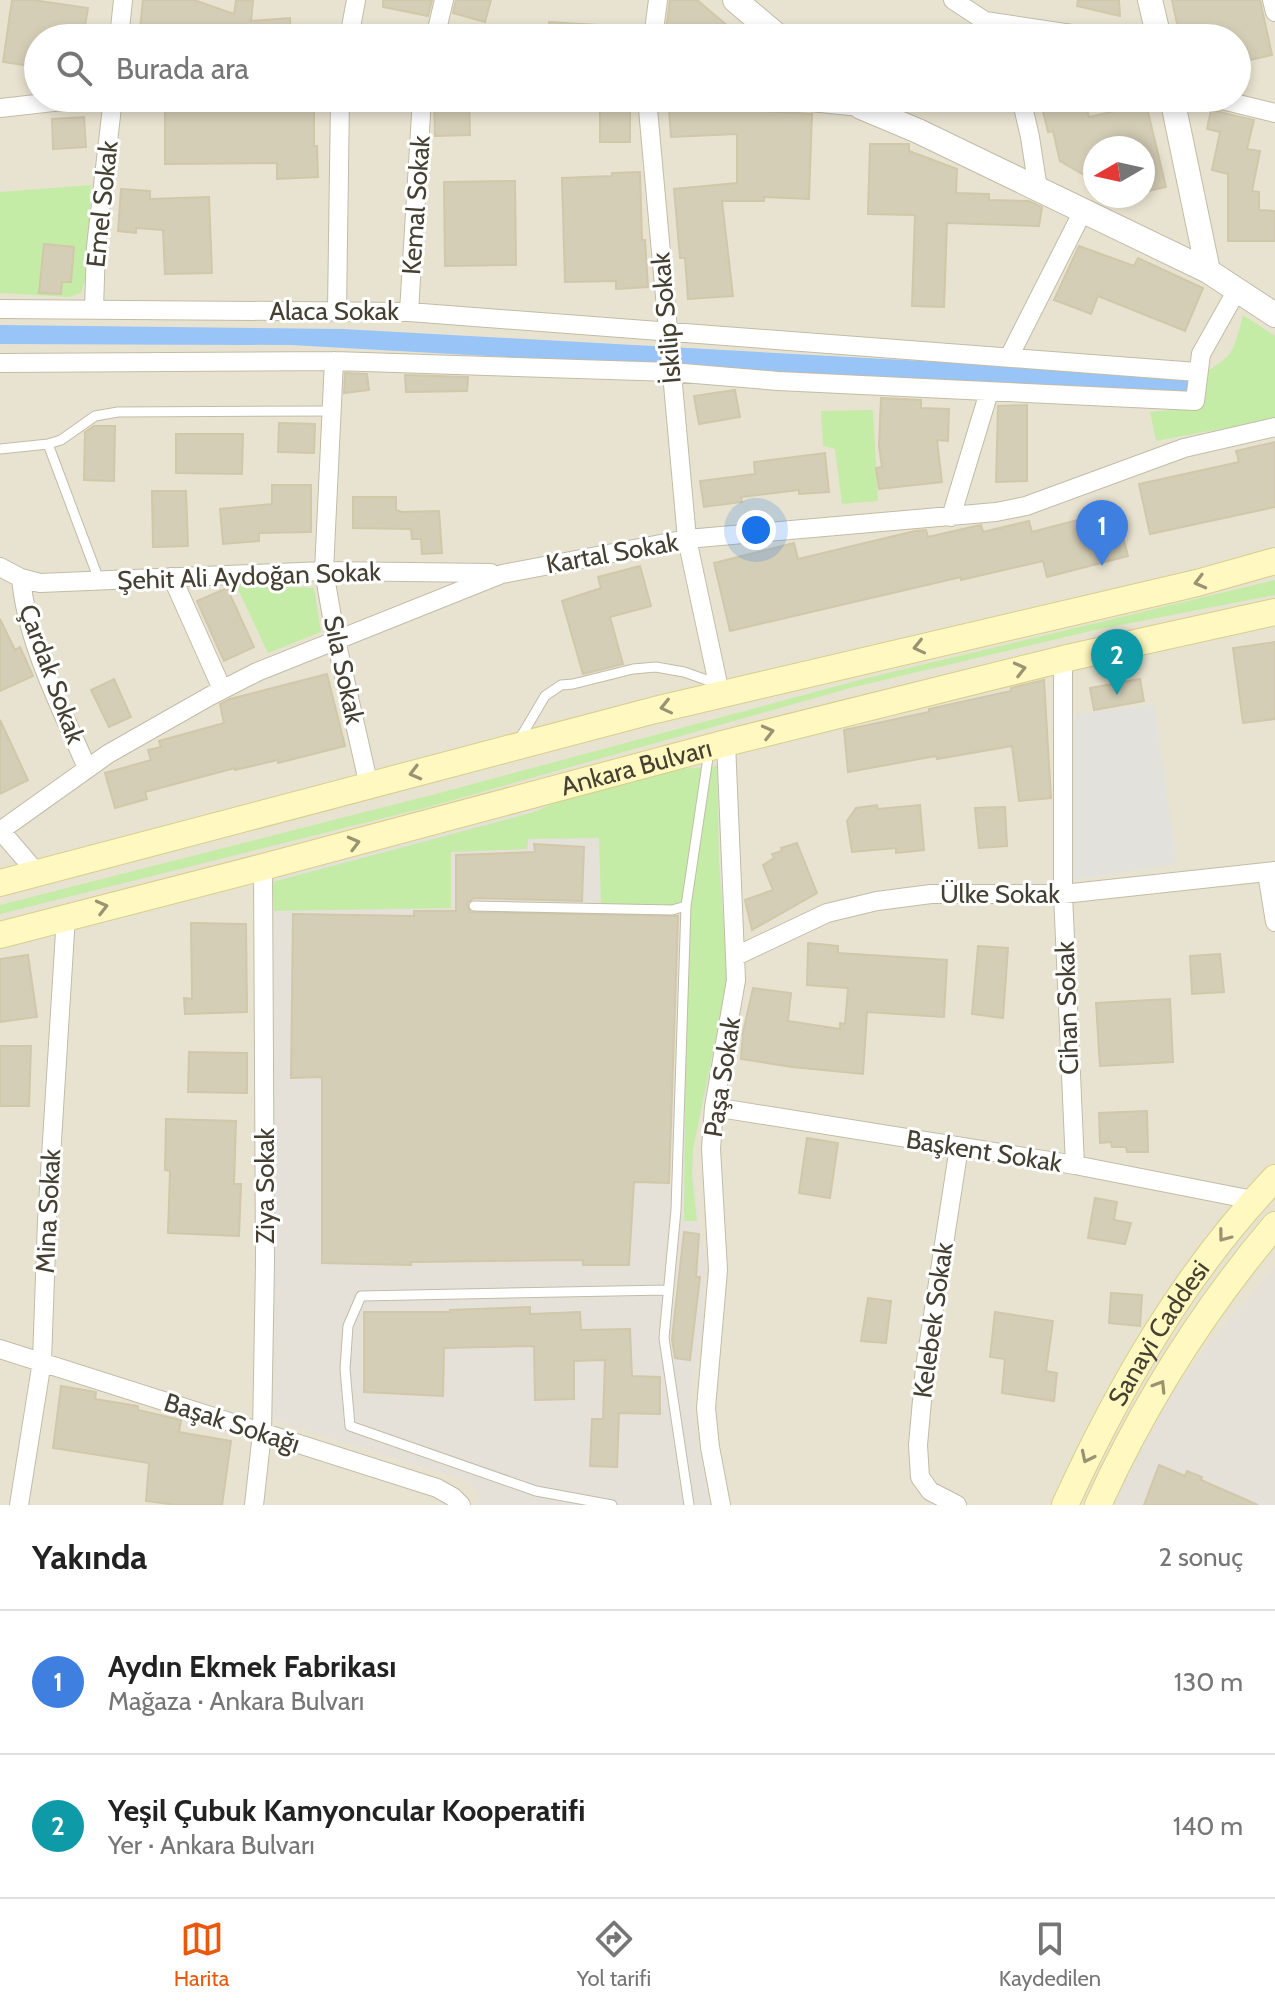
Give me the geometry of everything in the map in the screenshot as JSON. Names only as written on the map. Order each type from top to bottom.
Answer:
[{"type":"main road","name":"Ankara Bulvarı","points":[[0,883],[516,745],[1197,583],[1275,561]]},
{"type":"main road","name":"Ankara Bulvarı","points":[[0,935],[718,745],[1063,659],[1275,612]]},
{"type":"main road","name":"Sanayi Caddesi","points":[[1065,1505],[1100,1430],[1148,1346],[1198,1272],[1253,1200],[1275,1178]]},
{"type":"main road","name":"Sanayi Caddesi","points":[[1098,1505],[1145,1411],[1196,1327],[1275,1225]]},
{"type":"street","points":[[120,24],[123,0]]},
{"type":"street","points":[[352,24],[356,0]]},
{"type":"street","points":[[438,24],[444,0]]},
{"type":"street","points":[[655,24],[658,0]]},
{"type":"street","points":[[735,0],[763,24]]},
{"type":"street","points":[[953,0],[990,24]]},
{"type":"street","points":[[1150,0],[1156,24]]},
{"type":"street","points":[[1272,0],[1275,12]]},
{"type":"street","points":[[0,108],[24,105]]},
{"type":"street","points":[[1251,107],[1275,113]]},
{"type":"street","name":"Emel Sokak","points":[[94,309],[96,247],[111,112]]},
{"type":"street","points":[[337,311],[340,112]]},
{"type":"street","name":"Kemal Sokak","points":[[409,312],[421,112]]},
{"type":"street","name":"İskilip Sokak","points":[[648,112],[687,539],[718,684]]},
{"type":"street","points":[[877,112],[1208,271],[1275,315]]},
{"type":"street","points":[[1024,112],[1038,189]]},
{"type":"street","points":[[1175,112],[1208,271]]},
{"type":"street","points":[[1009,357],[1083,211]]},
{"type":"street","points":[[0,363],[334,361],[670,370],[778,381],[1195,401],[1201,354],[1237,290]]},
{"type":"street","name":"Alaca Sokak","points":[[0,309],[409,312],[667,337],[1009,357],[1197,372]]},
{"type":"street","name":"Sıla Sokak","points":[[334,361],[324,571],[369,786]]},
{"type":"street","points":[[951,517],[989,392]]},
{"type":"street","name":"Kartal Sokak","points":[[0,831],[87,768],[222,689],[257,672],[502,574],[687,539],[951,517],[1026,506],[1184,448],[1275,427]]},
{"type":"street","name":"Şehit Ali Aydoğan Sokak","points":[[0,567],[21,578],[40,583],[324,571],[502,574]]},
{"type":"street","points":[[172,577],[222,689]]},
{"type":"street","name":"Çardak Sokak","points":[[21,578],[23,600],[34,640],[87,768]]},
{"type":"street","name":"Cihan Sokak","points":[[1063,659],[1063,894],[1075,1165]]},
{"type":"street","name":"Paşa Sokak","points":[[718,745],[736,956],[734,1005],[714,1107],[711,1149],[718,1270],[706,1408],[721,1505]]},
{"type":"street","points":[[0,831],[37,873]]},
{"type":"street","name":"Ziya Sokak","points":[[254,1505],[262,1433],[265,1263],[263,867]]},
{"type":"street","points":[[1271,872],[1275,922]]},
{"type":"street","name":"Ülke Sokak","points":[[736,956],[827,913],[877,901],[931,894],[1063,894],[1271,872]]},
{"type":"street","name":"Mina Sokak","points":[[19,1505],[42,1361],[47,1221],[66,916]]},
{"type":"street","name":"Başkent Sokak","points":[[714,1107],[1075,1165],[1253,1200]]},
{"type":"street","name":"Kelebek Sokak","points":[[957,1505],[930,1491],[920,1477],[918,1424],[959,1147]]},
{"type":"street","name":"Başak Sokağı","points":[[0,1349],[437,1488],[461,1505]]},
{"type":"lane","points":[[0,449],[61,440],[95,416],[118,412],[332,411]]},
{"type":"lane","points":[[48,444],[99,580]]},
{"type":"lane","points":[[516,745],[545,696],[561,685],[656,667],[684,672],[718,684]]},
{"type":"lane","points":[[689,1505],[665,1357],[667,1290],[676,1210],[686,906],[718,745]]},
{"type":"lane","points":[[474,906],[672,910],[686,906]]},
{"type":"lane","points":[[612,1505],[536,1491],[350,1426],[345,1369],[348,1326],[361,1296],[667,1290]]},
{"type":"shaded area","points":[[0,0],[1275,0],[1275,1505],[0,1505]]},
{"type":"shaded area","points":[[1154,704],[1177,864],[1072,880],[1072,714]]},
{"type":"shaded area","points":[[718,763],[729,972],[727,1001],[693,1149],[699,1226],[706,1257],[702,1332],[690,1397],[710,1505],[479,1505],[478,1494],[470,1482],[270,1419],[268,878],[527,811],[586,786],[649,770]]},
{"type":"shaded area","points":[[1275,1266],[1275,1505],[1106,1505],[1157,1414],[1206,1347]]},
{"type":"green space","points":[[91,185],[87,273],[81,293],[69,297],[0,293],[0,192]]},
{"type":"green space","points":[[1243,315],[1275,336],[1275,419],[1156,441],[1150,412],[1199,407],[1202,373],[1221,362],[1232,350]]},
{"type":"green space","points":[[873,410],[878,501],[842,504],[835,449],[823,446],[821,411]]},
{"type":"green space","points":[[1275,580],[1275,595],[1095,630],[854,687],[432,806],[0,914],[0,905],[447,791],[863,679]]},
{"type":"green space","points":[[236,585],[314,588],[321,632],[268,653]]},
{"type":"green space","points":[[717,766],[719,861],[727,970],[724,999],[693,1149],[692,1175],[697,1221],[684,1221],[687,908],[601,905],[599,838],[528,839],[527,849],[451,852],[451,908],[274,911],[272,882],[534,812],[595,786],[659,771]]},
{"type":"water","points":[[0,325],[343,329],[1194,376],[1192,395],[291,345],[0,344]]},
{"type":"building","points":[[12,0],[88,8],[85,24],[24,24],[24,65],[3,62]]},
{"type":"building","points":[[143,0],[194,0],[234,14],[236,0],[253,1],[251,21],[290,18],[290,24],[140,24]]},
{"type":"building","points":[[383,0],[432,0],[428,16],[383,7]]},
{"type":"building","points":[[456,0],[491,0],[485,22],[453,13]]},
{"type":"building","points":[[670,0],[697,0],[725,24],[667,24]]},
{"type":"building","points":[[1078,0],[1119,0],[1120,16],[1077,6]]},
{"type":"building","points":[[1172,0],[1260,0],[1272,55],[1251,60],[1251,24],[1177,24]]},
{"type":"building","points":[[165,112],[314,112],[318,177],[277,179],[277,163],[165,164]]},
{"type":"building","points":[[434,112],[469,112],[470,135],[435,136]]},
{"type":"building","points":[[600,112],[630,112],[630,142],[600,142]]},
{"type":"building","points":[[669,112],[812,114],[809,199],[764,197],[764,201],[722,201],[733,296],[688,299],[685,258],[680,258],[674,189],[737,183],[737,134],[671,137]]},
{"type":"building","points":[[1043,112],[1088,112],[1089,117],[1111,112],[1148,112],[1154,136],[1083,136],[1083,174],[1060,161],[1053,131],[1048,132]]},
{"type":"building","points":[[1211,112],[1254,120],[1247,149],[1260,151],[1252,191],[1259,192],[1259,210],[1275,211],[1275,241],[1228,241],[1228,174],[1212,170],[1220,132],[1207,129]]},
{"type":"building","points":[[84,117],[86,147],[53,149],[52,119]]},
{"type":"building","points":[[1155,141],[1166,187],[1155,189]]},
{"type":"building","points":[[870,144],[909,144],[909,151],[957,169],[956,193],[989,194],[989,200],[1029,201],[1042,207],[1039,226],[947,223],[944,307],[912,306],[915,215],[868,214]]},
{"type":"building","points":[[640,172],[642,240],[645,240],[648,287],[616,289],[616,281],[565,282],[562,178]]},
{"type":"building","points":[[515,181],[516,265],[445,266],[444,182]]},
{"type":"building","points":[[121,189],[150,191],[150,199],[209,197],[212,273],[165,274],[163,230],[136,228],[136,233],[118,231]]},
{"type":"building","points":[[44,244],[74,247],[71,282],[62,282],[61,294],[39,293]]},
{"type":"building","points":[[1079,246],[1134,266],[1138,258],[1203,288],[1185,331],[1098,296],[1091,314],[1054,300]]},
{"type":"building","points":[[345,373],[367,374],[369,390],[344,393]]},
{"type":"building","points":[[405,375],[468,377],[467,391],[406,392]]},
{"type":"building","points":[[735,390],[740,417],[699,424],[694,396]]},
{"type":"building","points":[[881,398],[921,400],[921,408],[949,409],[948,441],[937,440],[942,482],[879,489],[876,468],[882,467],[879,446]]},
{"type":"building","points":[[1027,405],[1027,481],[996,482],[998,406]]},
{"type":"building","points":[[279,423],[315,424],[314,453],[278,452]]},
{"type":"building","points":[[94,426],[115,426],[114,481],[84,480],[85,432]]},
{"type":"building","points":[[176,434],[243,434],[242,474],[176,473]]},
{"type":"building","points":[[1275,442],[1275,507],[1150,534],[1139,484],[1239,462],[1236,451]]},
{"type":"building","points":[[825,453],[829,492],[799,494],[799,490],[741,497],[742,502],[704,507],[700,481],[755,474],[754,462]]},
{"type":"building","points":[[272,485],[311,485],[311,532],[259,533],[259,541],[223,544],[220,509],[272,504]]},
{"type":"building","points":[[152,491],[186,491],[188,546],[153,547]]},
{"type":"building","points":[[353,497],[396,497],[396,510],[402,512],[439,511],[442,553],[422,554],[421,539],[412,539],[411,529],[353,528]]},
{"type":"building","points":[[1116,510],[1128,556],[1047,577],[1043,561],[730,631],[714,563],[794,543],[798,559],[915,531],[926,530],[928,537],[981,525],[983,532],[1029,521],[1032,532]]},
{"type":"building","points":[[640,566],[651,606],[610,617],[623,664],[583,674],[562,601],[601,588],[598,577]]},
{"type":"building","points":[[227,588],[254,647],[224,661],[197,601]]},
{"type":"building","points":[[0,619],[15,650],[20,647],[33,676],[0,691]]},
{"type":"building","points":[[1275,642],[1275,719],[1243,723],[1233,648]]},
{"type":"building","points":[[327,674],[345,746],[278,763],[278,760],[235,768],[145,792],[147,799],[115,808],[105,773],[151,760],[148,750],[161,747],[159,741],[224,723],[220,704],[230,699]]},
{"type":"building","points":[[114,679],[131,717],[109,727],[91,690]]},
{"type":"building","points":[[1140,679],[1144,701],[1094,710],[1090,688]]},
{"type":"building","points":[[1044,680],[1051,798],[1019,801],[1012,746],[848,772],[844,730],[929,712],[929,709],[1011,691],[1011,688]]},
{"type":"building","points":[[0,720],[28,780],[0,794]]},
{"type":"building","points":[[877,805],[878,809],[920,805],[924,850],[896,853],[896,848],[852,852],[847,821],[856,808]]},
{"type":"building","points":[[1005,807],[1007,846],[979,848],[975,808]]},
{"type":"building","points":[[797,843],[817,893],[752,930],[745,900],[773,890],[763,865],[774,858],[772,854],[782,851],[781,848]]},
{"type":"building","points":[[534,844],[584,847],[582,901],[474,898],[467,903],[470,912],[678,916],[669,1183],[634,1182],[629,1265],[583,1265],[583,1260],[411,1262],[411,1265],[322,1263],[322,1077],[291,1078],[293,914],[414,916],[414,911],[456,911],[456,855],[535,852]]},
{"type":"building","points":[[191,923],[246,924],[247,1012],[185,1014],[184,998],[192,999]]},
{"type":"building","points":[[808,943],[838,946],[838,953],[947,960],[944,1017],[867,1012],[863,1074],[741,1059],[743,1032],[753,988],[791,993],[788,1021],[840,1029],[840,1023],[845,1024],[848,988],[807,985]]},
{"type":"building","points":[[978,946],[1008,948],[1003,1018],[972,1014]]},
{"type":"building","points":[[1220,954],[1224,992],[1192,994],[1190,956]]},
{"type":"building","points":[[28,955],[37,1017],[0,1022],[0,959]]},
{"type":"building","points":[[1170,999],[1173,1062],[1100,1066],[1096,1003]]},
{"type":"building","points":[[0,1046],[31,1046],[29,1106],[0,1106]]},
{"type":"building","points":[[189,1052],[247,1053],[247,1093],[188,1092]]},
{"type":"building","points":[[1147,1111],[1148,1152],[1127,1152],[1126,1147],[1112,1147],[1111,1142],[1100,1143],[1099,1113]]},
{"type":"building","points":[[166,1119],[236,1121],[234,1184],[241,1184],[239,1236],[168,1233],[170,1171],[165,1170]]},
{"type":"building","points":[[807,1138],[838,1143],[830,1198],[799,1193]]},
{"type":"building","points":[[1095,1198],[1117,1202],[1114,1220],[1131,1223],[1125,1244],[1088,1238]]},
{"type":"building","points":[[684,1232],[699,1234],[696,1277],[700,1277],[690,1360],[675,1358],[672,1339]]},
{"type":"building","points":[[1111,1293],[1142,1295],[1140,1326],[1109,1323]]},
{"type":"building","points":[[868,1298],[891,1301],[886,1343],[861,1341]]},
{"type":"building","points":[[530,1307],[530,1314],[580,1312],[581,1330],[630,1329],[632,1376],[660,1377],[660,1414],[619,1413],[617,1467],[590,1466],[592,1419],[603,1419],[605,1360],[574,1361],[574,1399],[535,1400],[534,1346],[444,1348],[443,1396],[364,1392],[364,1312],[450,1312]]},
{"type":"building","points":[[995,1312],[1053,1321],[1046,1371],[1057,1373],[1054,1401],[1002,1393],[1005,1359],[990,1357]]},
{"type":"building","points":[[61,1386],[96,1392],[95,1399],[138,1406],[138,1410],[181,1420],[179,1432],[231,1441],[222,1505],[176,1505],[146,1501],[149,1463],[53,1448]]},
{"type":"building","points":[[1159,1465],[1185,1476],[1187,1471],[1202,1477],[1201,1480],[1258,1505],[1144,1505]]},
{"type":"place","name":"Aydın Ekmek Fabrikası","points":[[1102,566]]},
{"type":"place","name":"Yeşil Çubuk Kamyoncular Kooperatifi","points":[[1117,695]]}]
